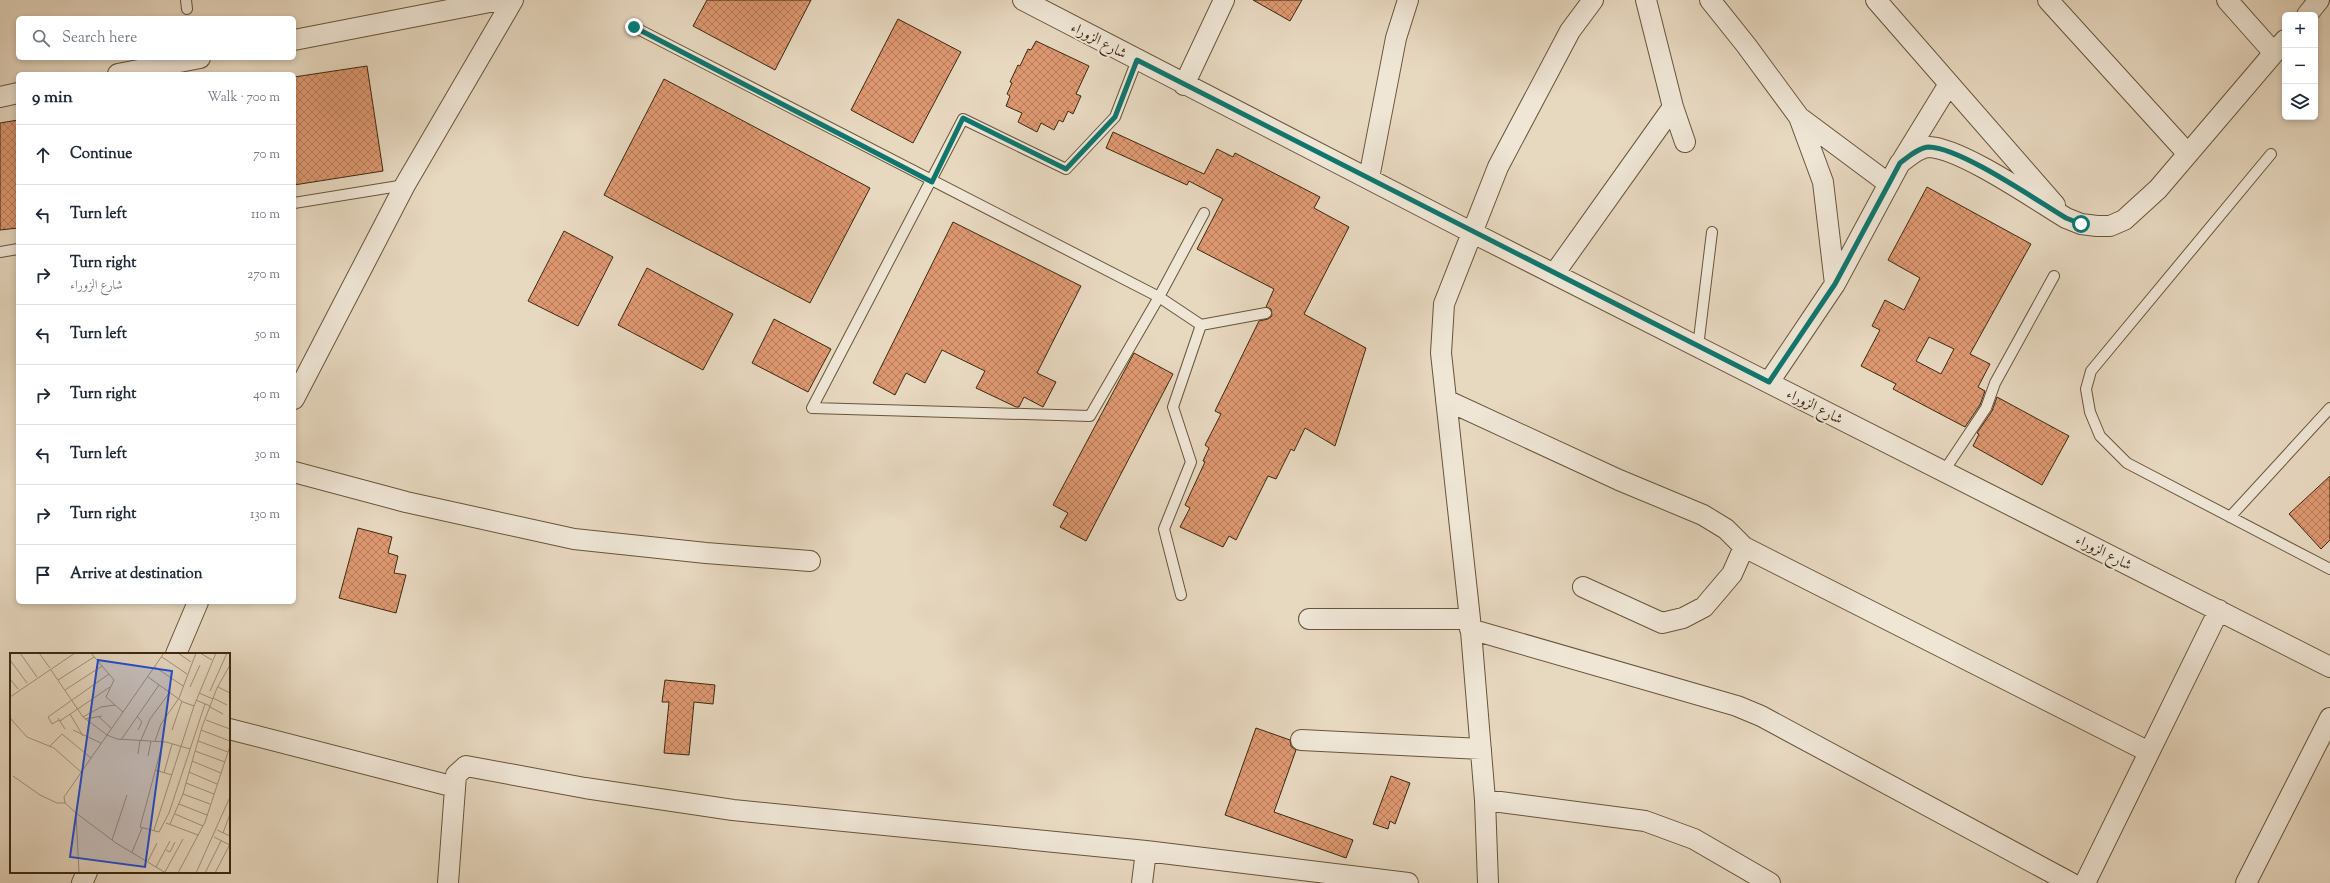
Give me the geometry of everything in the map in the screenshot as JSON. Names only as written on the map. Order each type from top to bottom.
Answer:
[{"type":"street","points":[[296,40],[500,0]]},
{"type":"street","points":[[296,395],[405,185],[513,0]]},
{"type":"street","name":"شارع الزوراء","points":[[1023,0],[1471,232],[2330,667]]},
{"type":"street","points":[[1184,84],[1224,0]]},
{"type":"street","points":[[1369,178],[1396,38],[1408,0]]},
{"type":"street","points":[[1488,883],[1485,800],[1470,624],[1441,353],[1444,304],[1471,232],[1498,167],[1570,31],[1593,0]]},
{"type":"street","points":[[1646,0],[1673,107],[1685,142]]},
{"type":"street","points":[[1710,0],[1746,45],[1799,117],[1823,182],[1835,284]]},
{"type":"street","points":[[1876,0],[2066,218]]},
{"type":"street","points":[[2048,0],[2188,154]]},
{"type":"street","points":[[1900,163],[1913,152],[1928,147],[1942,149],[1957,154],[2066,218],[2081,224],[2110,226],[2124,220],[2158,189],[2280,46],[2227,0]]},
{"type":"street","points":[[2309,12],[2319,0]]},
{"type":"street","points":[[128,72],[190,60]]},
{"type":"street","points":[[1769,382],[1835,284],[1900,163],[1950,84]]},
{"type":"street","points":[[0,97],[16,93]]},
{"type":"street","points":[[1554,274],[1673,107]]},
{"type":"street","points":[[1799,117],[1889,184]]},
{"type":"street","points":[[1446,400],[1619,480],[1703,515],[1726,529],[1744,547],[2149,752]]},
{"type":"street","points":[[296,473],[406,502],[574,540],[706,553],[810,560]]},
{"type":"street","points":[[1583,586],[1662,623],[1683,618],[1704,607],[1732,574],[1744,547]]},
{"type":"street","points":[[176,653],[197,604]]},
{"type":"street","points":[[2085,883],[2219,610]]},
{"type":"street","points":[[1309,619],[1470,624],[1737,706],[1761,716],[2071,883]]},
{"type":"street","points":[[2246,883],[2330,718]]},
{"type":"street","points":[[230,729],[455,787]]},
{"type":"street","points":[[1302,740],[1481,749]]},
{"type":"street","points":[[448,883],[456,775],[466,766],[585,788],[733,810],[1146,851],[1408,883]]},
{"type":"street","points":[[1485,800],[1645,821],[1694,839],[1770,883]]},
{"type":"street","points":[[1142,883],[1146,851]]},
{"type":"street","points":[[82,883],[87,873]]},
{"type":"lane","points":[[634,27],[932,182],[1158,297],[1202,325],[1266,313]]},
{"type":"lane","points":[[1137,60],[1115,117],[1066,169],[963,118],[932,182],[812,408],[1090,416],[1204,213]]},
{"type":"lane","points":[[2271,154],[2091,371],[2086,389],[2090,412],[2100,436],[2127,463],[2330,569]]},
{"type":"lane","points":[[296,203],[405,185]]},
{"type":"lane","points":[[1698,347],[1712,232]]},
{"type":"lane","points":[[0,252],[16,249]]},
{"type":"lane","points":[[1944,471],[1986,408],[1995,383],[2054,276]]},
{"type":"lane","points":[[1181,595],[1164,529],[1191,462],[1173,407],[1202,325]]},
{"type":"lane","points":[[2230,517],[2330,408]]},
{"type":"building","points":[[707,0],[811,0],[775,70],[693,26]]},
{"type":"building","points":[[1253,0],[1302,0],[1290,21]]},
{"type":"building","points":[[898,19],[961,52],[913,143],[851,110]]},
{"type":"building","points":[[1036,41],[1089,66],[1076,94],[1081,96],[1073,114],[1068,111],[1063,122],[1059,120],[1054,130],[1041,123],[1037,132],[1018,122],[1022,113],[1006,106],[1010,96],[1007,94],[1012,83],[1010,82],[1028,49],[1031,50]]},
{"type":"building","points":[[367,66],[383,171],[296,185],[296,77]]},
{"type":"building","points":[[664,79],[870,188],[810,303],[604,195]]},
{"type":"building","points":[[16,120],[16,228],[0,230],[0,123]]},
{"type":"building","points":[[1113,132],[1204,174],[1217,149],[1233,157],[1235,153],[1320,197],[1314,208],[1349,227],[1304,314],[1366,348],[1335,446],[1305,428],[1294,451],[1291,449],[1276,479],[1268,476],[1236,540],[1229,536],[1223,547],[1180,527],[1190,508],[1185,505],[1205,462],[1203,461],[1209,448],[1205,445],[1221,414],[1215,411],[1259,321],[1268,319],[1272,316],[1271,309],[1266,307],[1274,289],[1197,249],[1223,199],[1189,181],[1187,185],[1106,148]]},
{"type":"building","points":[[1927,187],[2031,244],[1970,354],[1990,364],[1978,387],[1985,391],[1980,405],[1965,427],[1893,389],[1896,384],[1861,366],[1880,330],[1872,326],[1885,300],[1904,310],[1920,278],[1888,260]],"holes":[[[1929,337],[1954,349],[1941,374],[1916,361]]]},
{"type":"building","points":[[953,222],[1081,286],[1037,373],[1056,382],[1043,407],[1024,397],[1019,407],[1016,407],[976,388],[985,371],[942,350],[925,383],[906,373],[895,395],[873,383]]},
{"type":"building","points":[[564,231],[613,257],[578,326],[528,301]]},
{"type":"building","points":[[647,268],[733,314],[703,370],[618,325]]},
{"type":"building","points":[[774,319],[831,349],[808,392],[752,363]]},
{"type":"building","points":[[1134,353],[1173,374],[1086,541],[1060,527],[1068,513],[1053,505]]},
{"type":"building","points":[[1997,397],[2069,436],[2042,485],[1973,446],[1979,434],[1977,433],[1992,411]]},
{"type":"building","points":[[2330,476],[2330,540],[2321,549],[2289,514]]},
{"type":"building","points":[[358,528],[392,537],[388,553],[398,556],[394,573],[406,575],[396,613],[339,598]]},
{"type":"building","points":[[665,680],[715,685],[713,704],[694,702],[689,755],[664,753],[669,702],[662,702]]},
{"type":"building","points":[[1256,728],[1290,740],[1291,746],[1296,750],[1274,812],[1353,840],[1346,858],[1225,815]]},
{"type":"building","points":[[1391,776],[1410,783],[1395,824],[1390,821],[1388,829],[1373,824]]},
{"type":"route","points":[[634,27],[932,182],[963,118],[1066,169],[1115,117],[1137,60],[1369,178],[1471,232],[1769,382],[1835,284],[1900,163],[1913,152],[1928,147],[1942,149],[1957,154],[2066,218],[2081,224]]}]
